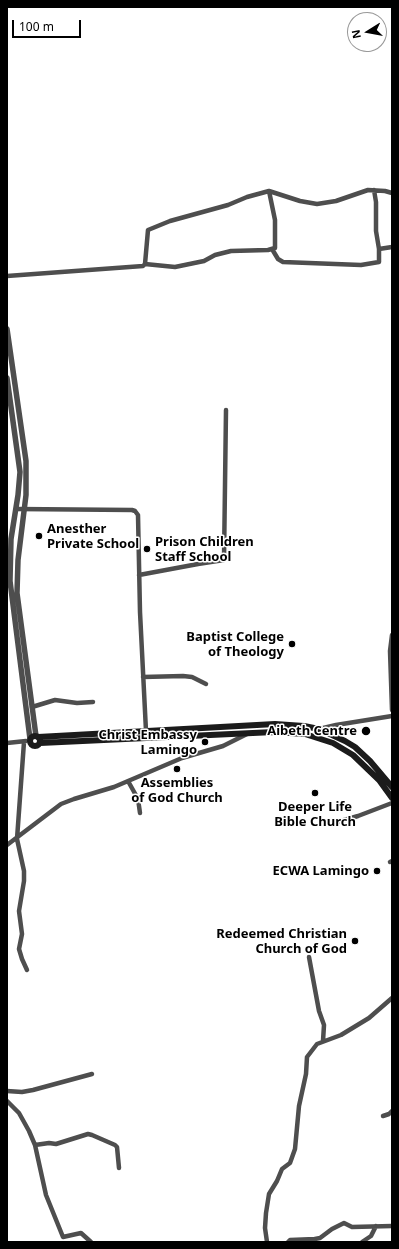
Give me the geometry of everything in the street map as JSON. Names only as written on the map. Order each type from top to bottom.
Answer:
[{"type":"main road","points":[[33,739],[275,724],[304,726],[319,730],[355,747],[370,761],[392,787]]},
{"type":"main road","points":[[33,739],[294,732],[332,742],[352,755],[379,780],[392,798]]},
{"type":"street","points":[[145,264],[148,230],[228,205],[247,197],[269,191],[300,201],[317,204],[336,201],[368,190],[385,191],[392,194]]},
{"type":"street","points":[[272,249],[278,259],[283,262],[361,265],[379,262],[374,190]]},
{"type":"street","points":[[269,191],[275,220],[274,248],[272,249]]},
{"type":"street","points":[[379,249],[392,247]]},
{"type":"street","points":[[7,276],[143,266],[145,264],[175,267],[204,261],[215,255],[231,251],[272,249]]},
{"type":"street","points":[[7,329],[26,461],[26,495],[18,560],[17,593],[32,707],[33,739],[17,839],[24,871],[24,881],[19,911],[22,934],[19,949],[27,970]]},
{"type":"street","points":[[7,378],[20,472],[11,546],[10,581],[33,739]]},
{"type":"street","points":[[139,575],[224,560],[226,410]]},
{"type":"street","points":[[16,509],[132,510],[138,515],[139,575],[146,731]]},
{"type":"street","points":[[392,635],[392,710]]},
{"type":"street","points":[[143,677],[183,676],[192,677],[206,684]]},
{"type":"street","points":[[32,707],[55,700],[77,703],[93,702]]},
{"type":"street","points":[[319,730],[336,725],[392,716]]},
{"type":"street","points":[[7,845],[17,839],[38,820],[61,804],[114,787],[182,758],[223,746],[247,734]]},
{"type":"street","points":[[7,743],[33,739]]},
{"type":"street","points":[[128,781],[138,799],[140,813]]},
{"type":"street","points":[[334,823],[358,816],[392,803]]},
{"type":"street","points":[[309,957],[318,1006],[324,1025],[323,1042]]},
{"type":"street","points":[[267,1242],[265,1228],[269,1194],[282,1169],[290,1163],[295,1149],[299,1106],[306,1074],[307,1057],[317,1044],[341,1035],[369,1018],[392,998]]},
{"type":"street","points":[[7,1091],[22,1092],[33,1090],[92,1074]]},
{"type":"street","points":[[7,1101],[25,1122],[34,1146],[46,1195],[63,1237],[80,1233],[91,1242]]},
{"type":"street","points":[[383,1116],[392,1111]]},
{"type":"street","points":[[34,1146],[48,1143],[56,1144],[92,1134],[117,1147],[118,1168]]},
{"type":"street","points":[[288,1242],[290,1240],[314,1240],[320,1238],[332,1229],[344,1223],[352,1227],[392,1226]]},
{"type":"street","points":[[362,1242],[371,1236],[376,1226]]},
{"type":"place","name":"Anesther Private School","points":[[39,536]]},
{"type":"place","name":"Prison Children Staff School","points":[[147,549]]},
{"type":"place","name":"Baptist College of Theology","points":[[292,644]]},
{"type":"place","name":"Aibeth Centre","points":[[366,731]]},
{"type":"place","name":"Christ Embassy Lamingo","points":[[205,742]]},
{"type":"place","name":"Assemblies of God Church","points":[[177,769]]},
{"type":"place","name":"Deeper Life Bible Church","points":[[315,793]]},
{"type":"place","name":"ECWA Lamingo","points":[[377,871]]},
{"type":"place","name":"Redeemed Christian Church of God","points":[[355,941]]}]
